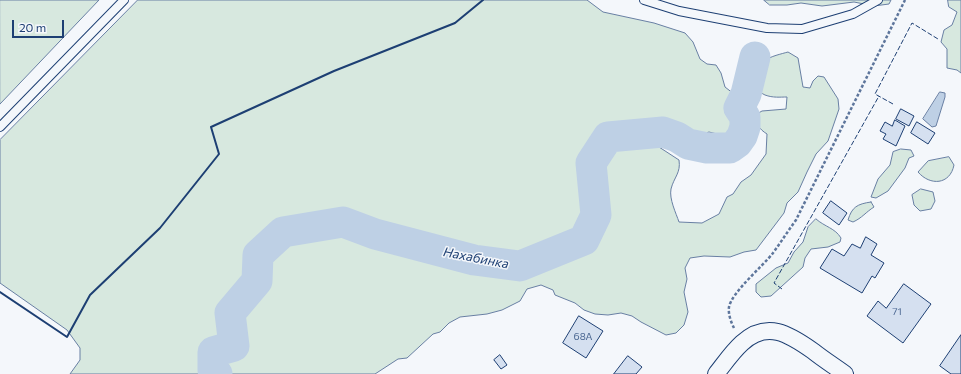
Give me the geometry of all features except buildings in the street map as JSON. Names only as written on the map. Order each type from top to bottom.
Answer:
[{"type":"street","points":[[716,374],[742,343],[754,334],[765,331],[775,331],[795,339],[845,374]]},
{"type":"lane","points":[[0,127],[124,0]]},
{"type":"lane","points":[[644,0],[679,11],[767,28],[802,29],[853,14],[878,0]]},
{"type":"path","points":[[742,343],[730,319],[729,308],[735,293],[773,253],[796,220],[905,0]]},
{"type":"shaded area","points":[[0,0],[99,0],[0,104]]},
{"type":"shaded area","points":[[138,0],[587,0],[603,12],[654,23],[685,33],[693,42],[700,59],[707,64],[716,65],[721,73],[725,87],[749,103],[751,113],[734,132],[721,135],[709,132],[699,135],[680,136],[672,129],[648,134],[659,147],[679,160],[679,168],[671,189],[671,197],[679,222],[702,223],[719,214],[727,197],[733,194],[741,182],[751,175],[766,154],[767,134],[758,126],[755,115],[762,111],[786,109],[787,97],[768,96],[761,92],[758,88],[756,84],[756,74],[764,61],[773,56],[788,52],[798,58],[803,87],[810,88],[813,81],[818,76],[824,77],[838,99],[839,109],[828,141],[816,154],[798,192],[787,203],[784,213],[756,250],[730,257],[704,256],[690,258],[685,268],[687,279],[684,292],[688,312],[684,325],[676,333],[666,335],[632,316],[621,313],[608,315],[595,314],[584,310],[575,303],[555,295],[553,290],[541,285],[527,289],[520,301],[502,310],[487,314],[460,317],[449,323],[440,332],[433,334],[407,358],[398,359],[375,374],[70,374],[80,360],[80,348],[67,330],[0,283],[0,140]]},
{"type":"shaded area","points":[[764,0],[891,0],[889,4],[874,6],[854,2],[822,6],[801,3],[770,5]]},
{"type":"shaded area","points":[[948,0],[961,0],[961,73],[957,70],[947,68],[947,49],[941,42],[944,30],[952,25],[957,12],[949,7]]},
{"type":"shaded area","points":[[901,149],[911,150],[914,156],[909,158],[905,168],[888,191],[876,198],[871,197],[878,179],[890,165],[893,152]]},
{"type":"shaded area","points":[[949,157],[954,165],[952,172],[944,180],[928,180],[918,172],[928,161]]},
{"type":"shaded area","points":[[921,189],[933,192],[935,201],[931,209],[920,211],[914,205],[912,195]]},
{"type":"shaded area","points":[[871,202],[874,207],[853,222],[848,220],[853,209],[859,205]]},
{"type":"shaded area","points":[[816,219],[836,232],[841,238],[840,242],[828,247],[811,249],[805,258],[803,267],[771,296],[761,297],[756,292],[756,284],[776,268],[788,263],[794,252],[803,242],[808,227]]},
{"type":"water","points":[[940,92],[945,93],[945,97],[936,126],[932,127],[923,119]]},
{"type":"waterway","name":"Нахабинка","points":[[217,374],[213,370],[213,352],[234,346],[230,313],[257,281],[258,255],[283,232],[343,222],[375,234],[474,260],[520,266],[584,240],[596,215],[591,163],[608,137],[663,132],[677,137],[688,144],[707,148],[730,148],[737,143],[742,136],[745,127],[745,117],[739,108],[746,94],[755,57]]},
{"type":"fence","points":[[893,104],[875,94],[912,23],[938,39]]},
{"type":"fence","points":[[782,289],[774,283],[879,96]]},
{"type":"wall","points":[[0,292],[67,337],[90,295],[160,228],[219,154],[211,127],[334,71],[455,23],[483,0]]}]
